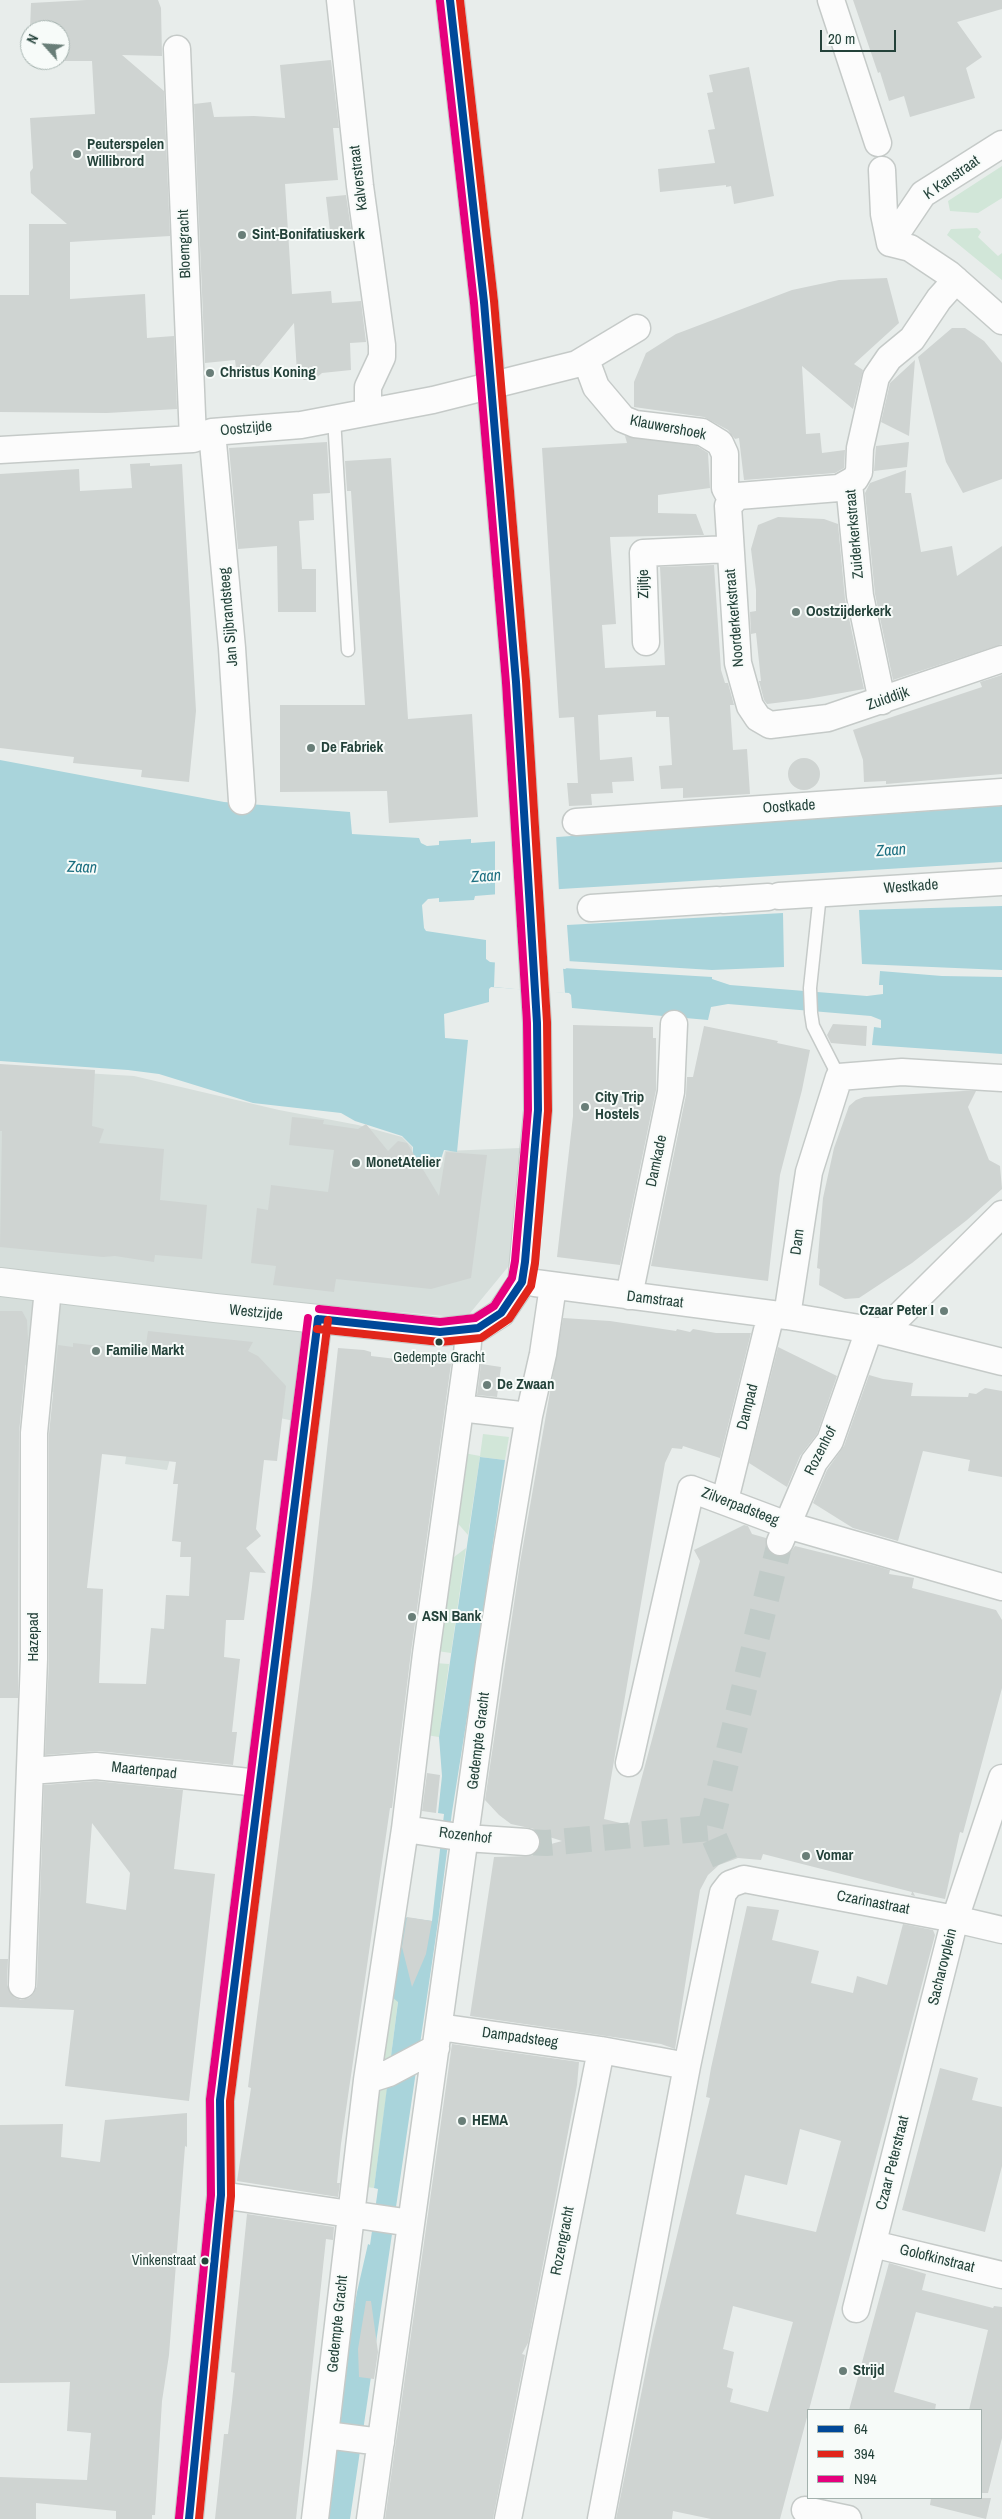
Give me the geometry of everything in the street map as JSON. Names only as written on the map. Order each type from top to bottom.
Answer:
[{"type":"street","name":"Kalverstraat","points":[[340,0],[360,186],[382,345],[382,357],[368,387],[368,412]]},
{"type":"street","points":[[450,0],[484,302],[516,682],[535,991],[538,1110],[522,1282]]},
{"type":"street","points":[[831,0],[878,143]]},
{"type":"street","name":"Bloemgracht","points":[[177,49],[203,436]]},
{"type":"street","name":"K Kanstraat","points":[[890,243],[924,194],[1002,144]]},
{"type":"street","points":[[882,170],[884,214],[890,243],[910,248],[956,280],[994,311],[1002,321]]},
{"type":"street","name":"Zuiderkerkstraat","points":[[882,701],[860,596],[849,483],[859,472],[860,448],[876,377],[889,358],[912,339],[939,299],[956,280]]},
{"type":"street","name":"Oostzijde","points":[[0,450],[203,436],[301,425],[490,387],[586,360],[638,328]]},
{"type":"street","name":"Klauwershoek","points":[[586,360],[596,386],[614,411],[624,419],[635,424],[702,432],[720,443],[725,454],[725,488],[732,501]]},
{"type":"street","name":"Jan Sijbrandsteeg","points":[[203,436],[232,648],[242,802]]},
{"type":"street","points":[[732,501],[745,495],[839,488],[849,483]]},
{"type":"street","name":"Noorderkerkstraat","points":[[732,501],[728,506],[727,514],[738,663],[750,706],[758,718],[770,725]]},
{"type":"street","name":"Zijltje","points":[[646,642],[643,553],[729,548]]},
{"type":"street","name":"Zuiddijk","points":[[770,725],[828,718],[1002,659]]},
{"type":"street","name":"Oostkade","points":[[576,822],[1002,792]]},
{"type":"street","name":"Westkade","points":[[591,908],[1002,882]]},
{"type":"street","name":"Damkade","points":[[629,1296],[671,1092],[674,1024]]},
{"type":"street","points":[[839,1077],[902,1072],[1002,1078]]},
{"type":"street","name":"Dam","points":[[779,1315],[809,1172],[839,1077]]},
{"type":"street","points":[[876,1331],[1002,1214]]},
{"type":"street","name":"Westzijde","points":[[0,1282],[48,1289],[440,1332],[478,1328],[502,1313],[522,1282]]},
{"type":"street","name":"Damstraat","points":[[522,1282],[779,1315]]},
{"type":"street","name":"Gedempte Gracht","points":[[315,2519],[351,2438],[382,2219],[431,2045],[450,1835],[491,1653],[522,1416],[543,1354],[553,1286]]},
{"type":"street","name":"Hazepad","points":[[14,1984],[30,1771],[34,1659],[34,1433],[48,1289]]},
{"type":"street","points":[[779,1315],[876,1331],[1002,1362]]},
{"type":"street","name":"Dampad","points":[[725,1500],[779,1315]]},
{"type":"street","points":[[189,2519],[220,2196],[220,2100],[318,1319]]},
{"type":"street","name":"Gedempte Gracht","points":[[370,2519],[351,2438],[382,2219],[378,2076],[426,1654],[460,1408],[468,1330]]},
{"type":"street","name":"Rozenhof","points":[[784,1534],[814,1462],[830,1441],[876,1331]]},
{"type":"street","points":[[460,1408],[522,1416]]},
{"type":"street","name":"Zilverpadsteeg","points":[[629,1763],[691,1489],[725,1500],[784,1534],[1002,1587]]},
{"type":"street","name":"Maartenpad","points":[[30,1771],[96,1766],[259,1784]]},
{"type":"street","points":[[955,1919],[1002,1779]]},
{"type":"street","name":"Rozenhof","points":[[405,1829],[526,1842]]},
{"type":"street","name":"Czarinastraat","points":[[687,2066],[723,1893],[733,1875],[1002,1930]]},
{"type":"street","name":"Sacharovplein","points":[[931,2016],[955,1919]]},
{"type":"street","name":"Czaar Peterstraat","points":[[856,2310],[931,2016]]},
{"type":"street","points":[[378,2076],[431,2045]]},
{"type":"street","name":"Dampadsteeg","points":[[431,2045],[601,2050]]},
{"type":"street","points":[[601,2050],[687,2066],[601,2519]]},
{"type":"street","name":"Rozengracht","points":[[508,2519],[601,2050]]},
{"type":"street","points":[[220,2196],[382,2219]]},
{"type":"street","name":"Golofkinstraat","points":[[873,2244],[1002,2275]]},
{"type":"street","points":[[806,2509],[848,2519]]},
{"type":"lane","points":[[334,418],[348,650]]},
{"type":"lane","points":[[820,894],[810,988],[812,1019],[839,1077]]},
{"type":"shaded area","points":[[0,1068],[134,1076],[279,1110],[358,1125],[402,1137],[412,1147],[412,1164],[441,1167],[445,1151],[521,1148],[517,1256],[466,1318],[312,1304],[305,1332],[294,1421],[218,1405],[175,1441],[167,1470],[125,1464],[133,1409],[49,1391],[48,1368],[0,1362]]},
{"type":"green space","points":[[1002,166],[1002,198],[978,213],[950,211],[948,201]]},
{"type":"green space","points":[[977,228],[981,232],[978,237],[998,256],[1002,253],[1002,280],[947,235],[951,229]]},
{"type":"green space","points":[[483,1434],[509,1437],[505,1460],[480,1457],[468,1535],[454,1519],[464,1453],[480,1456]]},
{"type":"green space","points":[[466,1548],[451,1653],[437,1651],[450,1560]]},
{"type":"green space","points":[[435,1663],[449,1664],[439,1737],[426,1735]]},
{"type":"green space","points":[[387,1993],[398,2001],[390,2065],[375,2072]]},
{"type":"green space","points":[[388,2083],[374,2188],[359,2186],[374,2091]]},
{"type":"water","name":"Zaan","points":[[0,760],[224,802],[350,812],[352,834],[419,838],[421,843],[427,846],[439,845],[439,841],[471,839],[471,843],[1002,806],[1002,862],[561,889],[475,896],[474,900],[439,902],[439,898],[428,899],[422,905],[424,928],[426,931],[486,940],[486,959],[490,962],[565,969],[570,966],[567,925],[783,913],[784,967],[712,970],[712,979],[730,985],[867,996],[883,994],[883,985],[879,985],[880,971],[942,976],[1002,977],[1002,1054],[872,1045],[874,1027],[881,1028],[881,1020],[871,1016],[728,1004],[711,1007],[708,1020],[572,1008],[571,995],[569,993],[491,987],[489,989],[489,1002],[444,1014],[445,1038],[468,1040],[457,1152],[444,1150],[439,1165],[412,1163],[413,1147],[402,1136],[355,1121],[341,1113],[253,1103],[159,1074],[0,1061]]},
{"type":"water","points":[[1002,906],[1002,970],[862,964],[859,910]]},
{"type":"water","points":[[480,1457],[505,1460],[350,2519],[328,2519],[346,2356],[357,2292],[368,2244],[370,2245],[378,2189],[374,2188],[398,2002],[387,1993],[395,1916],[432,1921],[444,1814],[438,1813],[442,1776],[439,1737]]},
{"type":"pier","points":[[556,834],[559,892],[495,897],[495,838]]},
{"type":"pier","points":[[495,960],[564,966],[567,965],[567,961],[712,970],[712,977],[563,968],[565,993],[535,991],[494,987]]},
{"type":"building","points":[[86,0],[158,0],[161,8],[162,56],[122,55],[164,91],[170,236],[70,242],[70,299],[145,294],[147,338],[174,336],[177,409],[107,413],[0,412],[0,295],[29,295],[29,224],[67,224],[31,193],[30,172],[33,168],[30,118],[95,114],[92,61],[70,61],[70,20],[30,20],[31,3]]},
{"type":"building","points":[[853,0],[1002,0],[1002,9],[957,22],[982,57],[966,68],[975,98],[910,117],[904,96],[889,101]]},
{"type":"building","name":"Sint-Bonifatiuskerk","points":[[331,60],[339,128],[333,128],[338,180],[285,184],[292,294],[331,291],[332,303],[361,301],[366,342],[350,343],[351,370],[322,373],[315,379],[304,380],[297,373],[294,323],[259,366],[236,368],[235,360],[205,363],[194,104],[211,102],[214,117],[254,116],[285,118],[280,65]]},
{"type":"building","points":[[749,67],[774,196],[734,204],[731,186],[726,187],[726,185],[660,192],[658,169],[715,163],[708,130],[715,129],[707,93],[713,92],[709,75]]},
{"type":"building","points":[[346,195],[351,229],[330,231],[326,197]]},
{"type":"building","points":[[887,278],[899,323],[854,364],[863,370],[853,409],[802,366],[806,434],[820,433],[822,453],[845,450],[844,468],[835,473],[744,480],[739,438],[735,439],[728,430],[704,417],[634,407],[634,382],[646,353],[676,334],[792,290],[839,280]]},
{"type":"building","points":[[952,328],[965,328],[984,341],[1002,363],[1002,479],[963,493],[946,462],[918,357]]},
{"type":"building","points":[[915,360],[909,436],[881,422],[890,383]]},
{"type":"building","points":[[625,436],[697,446],[708,453],[710,488],[658,495],[658,513],[696,514],[704,535],[610,537],[616,624],[602,625],[605,668],[665,665],[660,567],[714,565],[721,670],[725,683],[728,683],[734,705],[730,705],[733,750],[747,749],[750,794],[683,798],[683,788],[661,789],[659,766],[672,765],[669,717],[656,717],[656,711],[598,715],[600,760],[632,757],[634,781],[612,782],[613,793],[591,794],[592,805],[569,806],[567,783],[578,783],[574,717],[559,718],[542,448],[627,443]]},
{"type":"building","points":[[327,442],[330,493],[313,494],[314,520],[299,521],[302,569],[316,569],[316,612],[278,612],[277,546],[238,549],[229,448]]},
{"type":"building","points":[[909,442],[907,467],[874,471],[876,446]]},
{"type":"building","points":[[391,458],[408,719],[472,714],[478,817],[389,823],[387,791],[280,792],[280,705],[365,705],[351,491],[347,491],[345,461]]},
{"type":"building","points":[[150,463],[150,466],[182,464],[196,711],[189,782],[141,777],[142,770],[73,763],[74,757],[0,748],[0,474],[79,469],[80,491],[132,488],[130,464]]},
{"type":"building","points":[[906,470],[905,493],[911,493],[921,552],[952,546],[957,576],[1002,546],[1002,644],[893,680],[875,594],[865,493],[870,483]]},
{"type":"building","name":"Oostzijderkerk","points":[[778,517],[824,519],[838,524],[845,599],[864,689],[767,704],[764,700],[759,681],[761,681],[756,633],[751,634],[750,612],[756,611],[756,590],[751,549],[758,525]]},
{"type":"building","points":[[1002,675],[1002,774],[886,784],[886,781],[864,782],[863,760],[853,730],[982,687],[980,682]]},
{"type":"building","points":[[804,758],[815,763],[820,774],[815,785],[804,790],[793,785],[788,774],[793,763]]},
{"type":"building","points":[[833,1024],[867,1026],[866,1046],[831,1043],[827,1035]]},
{"type":"building","points":[[573,1025],[653,1027],[653,1038],[656,1038],[656,1090],[620,1265],[557,1257],[573,1116]]},
{"type":"building","points":[[704,1026],[778,1041],[777,1043],[810,1050],[802,1090],[780,1175],[768,1281],[651,1266],[686,1095],[687,1077],[693,1077]]},
{"type":"building","points":[[0,1064],[95,1070],[92,1126],[104,1129],[99,1143],[164,1149],[160,1200],[207,1205],[202,1259],[155,1255],[154,1262],[115,1256],[103,1257],[0,1247],[2,1131],[0,1131]]},
{"type":"building","points":[[976,1091],[968,1107],[989,1160],[1000,1166],[1002,1189],[967,1220],[912,1263],[859,1298],[845,1299],[819,1285],[820,1269],[817,1268],[823,1198],[834,1148],[849,1106],[856,1100],[864,1097]]},
{"type":"building","points":[[292,1117],[324,1120],[323,1124],[358,1129],[366,1124],[388,1151],[398,1141],[407,1143],[439,1196],[446,1152],[487,1155],[471,1278],[431,1289],[336,1279],[334,1292],[273,1285],[276,1266],[251,1263],[257,1208],[268,1210],[271,1185],[328,1192],[334,1150],[289,1145]]},
{"type":"building","points":[[0,1311],[22,1311],[27,1320],[28,1340],[19,1433],[18,1698],[0,1698]]},
{"type":"building","points":[[563,1318],[610,1321],[676,1331],[677,1329],[690,1332],[693,1329],[716,1333],[751,1333],[720,1458],[683,1446],[682,1449],[672,1448],[665,1463],[604,1819],[629,1825],[700,1561],[694,1550],[744,1525],[748,1526],[752,1534],[766,1538],[768,1551],[775,1556],[789,1554],[795,1546],[876,1566],[890,1570],[889,1574],[914,1578],[912,1588],[996,1610],[1002,1620],[1002,1688],[963,1833],[960,1832],[945,1899],[913,1892],[915,1896],[911,1895],[912,1892],[763,1854],[761,1860],[738,1858],[719,1865],[708,1875],[700,1890],[675,2049],[661,2044],[470,2016],[494,1857],[532,1856],[540,1847],[562,1841],[537,1833],[534,1829],[511,1824],[499,1815],[485,1800],[520,1563]]},
{"type":"building","points":[[148,1331],[253,1342],[248,1351],[258,1356],[286,1386],[277,1461],[264,1460],[256,1529],[261,1536],[246,1548],[266,1573],[250,1572],[244,1620],[226,1620],[224,1657],[240,1659],[232,1732],[237,1732],[233,1765],[98,1751],[45,1755],[49,1659],[49,1434],[58,1345],[73,1347],[73,1343],[145,1351]],"holes":[[[102,1454],[176,1462],[173,1484],[178,1484],[172,1541],[181,1542],[180,1557],[191,1557],[189,1596],[166,1595],[164,1629],[151,1628],[146,1684],[99,1683],[103,1589],[87,1588]]]},
{"type":"building","points":[[778,1347],[837,1376],[817,1434],[800,1456],[787,1487],[749,1463]]},
{"type":"building","points":[[338,1348],[364,1350],[371,1352],[371,1356],[413,1361],[414,1358],[451,1364],[411,1652],[392,1808],[390,1808],[341,2144],[337,2183],[340,2183],[338,2197],[237,2181],[251,2088],[248,2087],[312,1587]]},
{"type":"building","name":"De Zwaan","points":[[481,1364],[501,1367],[497,1397],[477,1395]]},
{"type":"building","points":[[869,1375],[913,1383],[911,1396],[968,1397],[969,1393],[976,1394],[985,1388],[1002,1391],[1002,1477],[968,1471],[970,1460],[923,1451],[898,1541],[853,1528],[813,1503],[827,1470],[844,1446]]},
{"type":"building","points":[[427,1773],[440,1775],[436,1813],[422,1811]]},
{"type":"building","points":[[96,1781],[183,1790],[174,1869],[215,1874],[189,2101],[65,2086],[74,2010],[0,2007],[0,1959],[8,1959],[7,1985],[14,1997],[21,2000],[29,1998],[37,1986],[44,1785]],"holes":[[[92,1823],[130,1873],[126,1910],[86,1903]]]},
{"type":"building","points":[[747,1906],[779,1910],[772,1940],[819,1951],[811,1983],[853,1993],[857,1976],[887,1985],[903,1924],[933,1930],[935,1935],[809,2409],[807,2409],[807,2417],[780,2519],[711,2519],[673,2511],[672,2519],[616,2519],[653,2335],[710,2098],[706,2097]],"holes":[[[800,2129],[841,2141],[816,2232],[736,2214],[745,2175],[787,2185]],[[733,2306],[793,2322],[768,2412],[730,2402],[733,2389],[727,2387],[734,2352],[723,2349]]]},
{"type":"building","points":[[407,1917],[432,1921],[426,1954],[412,1987],[402,1947]]},
{"type":"building","points":[[452,2044],[579,2062],[577,2085],[528,2343],[522,2354],[525,2355],[493,2519],[385,2519]]},
{"type":"building","points":[[940,2068],[978,2078],[972,2100],[1002,2107],[1002,2166],[985,2232],[902,2210]]},
{"type":"building","points":[[187,2113],[187,2147],[185,2146],[169,2355],[162,2401],[155,2515],[152,2515],[152,2519],[116,2519],[116,2511],[36,2503],[36,2519],[0,2519],[0,2477],[87,2480],[91,2433],[67,2431],[70,2382],[0,2383],[0,2125],[63,2124],[61,2157],[100,2162],[105,2120]]},
{"type":"building","points":[[247,2214],[334,2227],[333,2240],[326,2239],[296,2519],[215,2519],[224,2434],[228,2434],[235,2373],[231,2372]]},
{"type":"building","points":[[889,2263],[926,2274],[922,2290],[993,2308],[994,2306],[1002,2307],[1002,2438],[988,2493],[982,2493],[982,2409],[969,2409],[988,2330],[916,2312],[894,2392],[936,2404],[935,2409],[849,2409]]},
{"type":"building","points":[[366,2301],[371,2301],[378,2352],[374,2379],[359,2377],[358,2349]]},
{"type":"building","points":[[991,2498],[986,2519],[930,2505],[931,2499]]},
{"type":"tunnel","points":[[725,1862],[710,1828],[780,1542]]},
{"type":"tunnel","points":[[526,1842],[546,1843],[710,1828]]},
{"type":"transit line","name":"64","points":[[318,1319],[440,1332],[478,1328],[501,1313],[522,1282],[525,1262],[538,1110],[537,1023],[516,682],[484,302],[450,0]]},
{"type":"transit line","name":"394","points":[[317,1329],[440,1342],[481,1338],[509,1319],[531,1286],[535,1263],[548,1111],[547,1022],[526,681],[494,301],[460,0]]},
{"type":"transit line","name":"N94","points":[[319,1309],[440,1322],[475,1318],[494,1306],[512,1278],[515,1261],[528,1110],[527,1023],[506,683],[474,303],[440,1]]},
{"type":"transit line","name":"N94","points":[[179,2518],[211,2195],[210,2099],[308,1318]]},
{"type":"transit line","name":"64","points":[[189,2519],[221,2195],[220,2100],[318,1319]]},
{"type":"transit line","name":"394","points":[[199,2519],[231,2196],[230,2101],[328,1320]]},
{"type":"place","name":"Peuterspelen Willibrord","points":[[77,154]]},
{"type":"place","name":"Sint-Bonifatiuskerk","points":[[242,235]]},
{"type":"place","name":"Christus Koning","points":[[210,373]]},
{"type":"place","name":"Oostzijderkerk","points":[[796,612]]},
{"type":"place","name":"De Fabriek","points":[[311,748]]},
{"type":"place","name":"City Trip Hostels","points":[[585,1107]]},
{"type":"place","name":"MonetAtelier","points":[[356,1163]]},
{"type":"place","name":"Czaar Peter I","points":[[944,1311]]},
{"type":"place","name":"Gedempte Gracht","points":[[439,1342]]},
{"type":"place","name":"Familie Markt","points":[[96,1351]]},
{"type":"place","name":"De Zwaan","points":[[487,1385]]},
{"type":"place","name":"ASN Bank","points":[[412,1617]]},
{"type":"place","name":"Vomar","points":[[806,1856]]},
{"type":"place","name":"HEMA","points":[[462,2121]]},
{"type":"place","name":"Vinkenstraat","points":[[205,2261]]},
{"type":"place","name":"Strijd","points":[[843,2371]]}]
